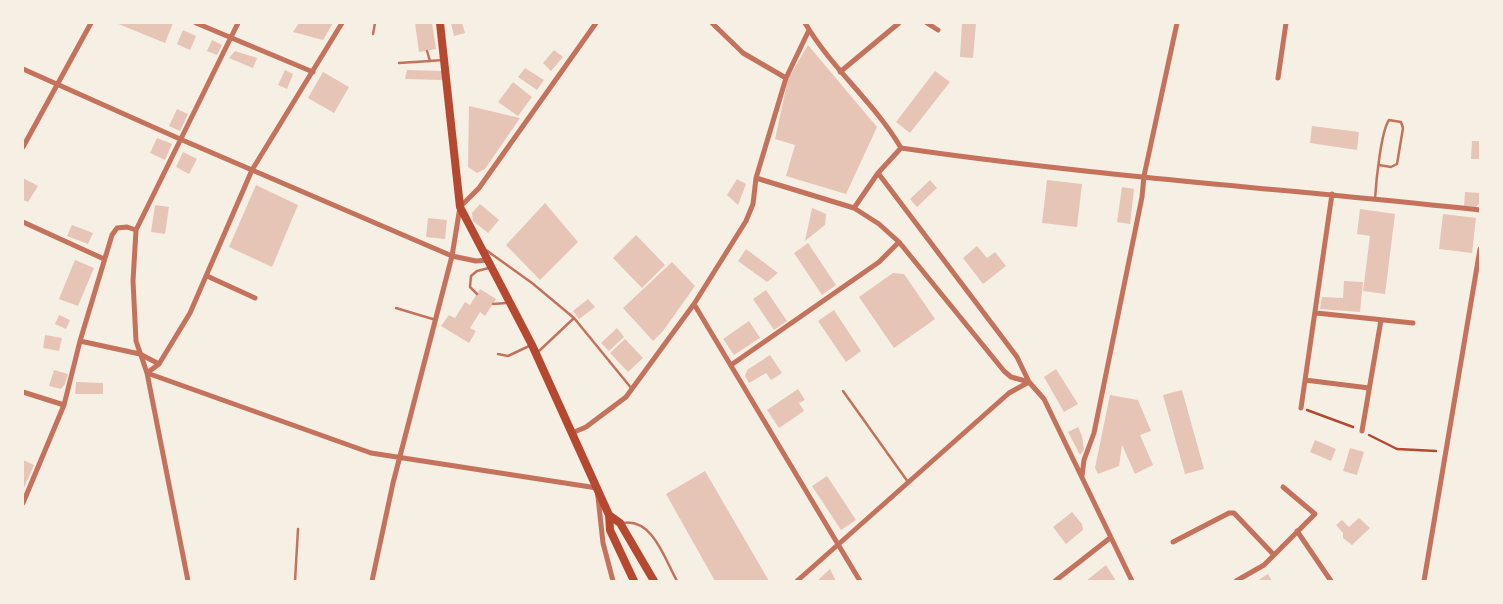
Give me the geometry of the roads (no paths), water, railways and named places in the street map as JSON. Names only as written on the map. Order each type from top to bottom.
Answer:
[{"type":"main road","points":[[440,23],[460,207],[533,345],[609,515],[610,530],[634,581]]},
{"type":"main road","points":[[609,515],[620,523],[654,581]]},
{"type":"street","points":[[23,147],[91,23]]},
{"type":"street","points":[[196,23],[313,72]]},
{"type":"street","points":[[188,581],[146,373],[136,341],[133,281],[136,230],[238,23]]},
{"type":"street","points":[[146,373],[159,364],[190,313],[252,170],[342,23]]},
{"type":"street","points":[[372,581],[399,457],[452,256],[460,207],[479,188],[596,23]]},
{"type":"street","points":[[712,23],[743,53],[786,78]]},
{"type":"street","points":[[805,23],[840,72],[887,124],[901,148]]},
{"type":"street","points":[[840,72],[899,23]]},
{"type":"street","points":[[927,23],[938,30]]},
{"type":"street","points":[[1082,476],[1084,460],[1094,433],[1177,23]]},
{"type":"street","points":[[1278,78],[1286,23]]},
{"type":"street","points":[[572,433],[586,427],[619,403],[632,389],[694,304],[746,221],[753,204],[756,178],[786,78],[809,30]]},
{"type":"street","points":[[23,69],[452,256],[476,261],[487,260]]},
{"type":"street","points":[[901,148],[1159,179],[1480,210]]},
{"type":"street","points":[[854,208],[878,173],[901,148]]},
{"type":"street","points":[[878,173],[1017,357],[1029,382],[1044,399],[1132,581]]},
{"type":"street","points":[[756,178],[854,208],[878,224],[899,242],[1004,371],[1011,377],[1029,382]]},
{"type":"street","points":[[1301,408],[1332,194]]},
{"type":"street","points":[[23,222],[104,259]]},
{"type":"street","points":[[23,503],[64,405],[80,341],[114,230],[122,227],[136,230]]},
{"type":"street","points":[[731,365],[879,262],[899,242]]},
{"type":"street","points":[[1424,581],[1480,249]]},
{"type":"street","points":[[207,276],[255,298]]},
{"type":"street","points":[[694,304],[860,581]]},
{"type":"street","points":[[1316,313],[1413,323]]},
{"type":"street","points":[[1362,431],[1381,320]]},
{"type":"street","points":[[80,341],[139,354],[159,364]]},
{"type":"street","points":[[146,373],[371,453],[597,488],[603,543],[613,581]]},
{"type":"street","points":[[1305,380],[1370,388]]},
{"type":"street","points":[[797,581],[1009,393],[1029,382]]},
{"type":"street","points":[[23,392],[64,405]]},
{"type":"street","points":[[1236,581],[1254,572],[1275,555],[1315,514],[1283,487]]},
{"type":"street","points":[[1173,542],[1229,513],[1234,513],[1275,555]]},
{"type":"street","points":[[1297,531],[1331,581]]},
{"type":"street","points":[[1055,581],[1110,538]]},
{"type":"lane","points":[[373,34],[375,23]]},
{"type":"lane","points":[[427,51],[430,61]]},
{"type":"lane","points":[[399,62],[445,60]]},
{"type":"lane","points":[[1375,199],[1379,165],[1387,123],[1393,120],[1401,122],[1403,128],[1397,164],[1391,167],[1379,165]]},
{"type":"lane","points":[[478,244],[574,318],[632,389]]},
{"type":"lane","points":[[477,294],[471,290],[471,276],[477,271],[493,268]]},
{"type":"lane","points":[[492,304],[511,301]]},
{"type":"lane","points":[[396,309],[436,320]]},
{"type":"lane","points":[[536,354],[574,318]]},
{"type":"lane","points":[[498,355],[513,354],[533,345]]},
{"type":"lane","points":[[843,391],[908,482]]},
{"type":"lane","points":[[620,523],[637,522],[649,532],[677,581]]},
{"type":"lane","points":[[295,581],[298,529]]}]
